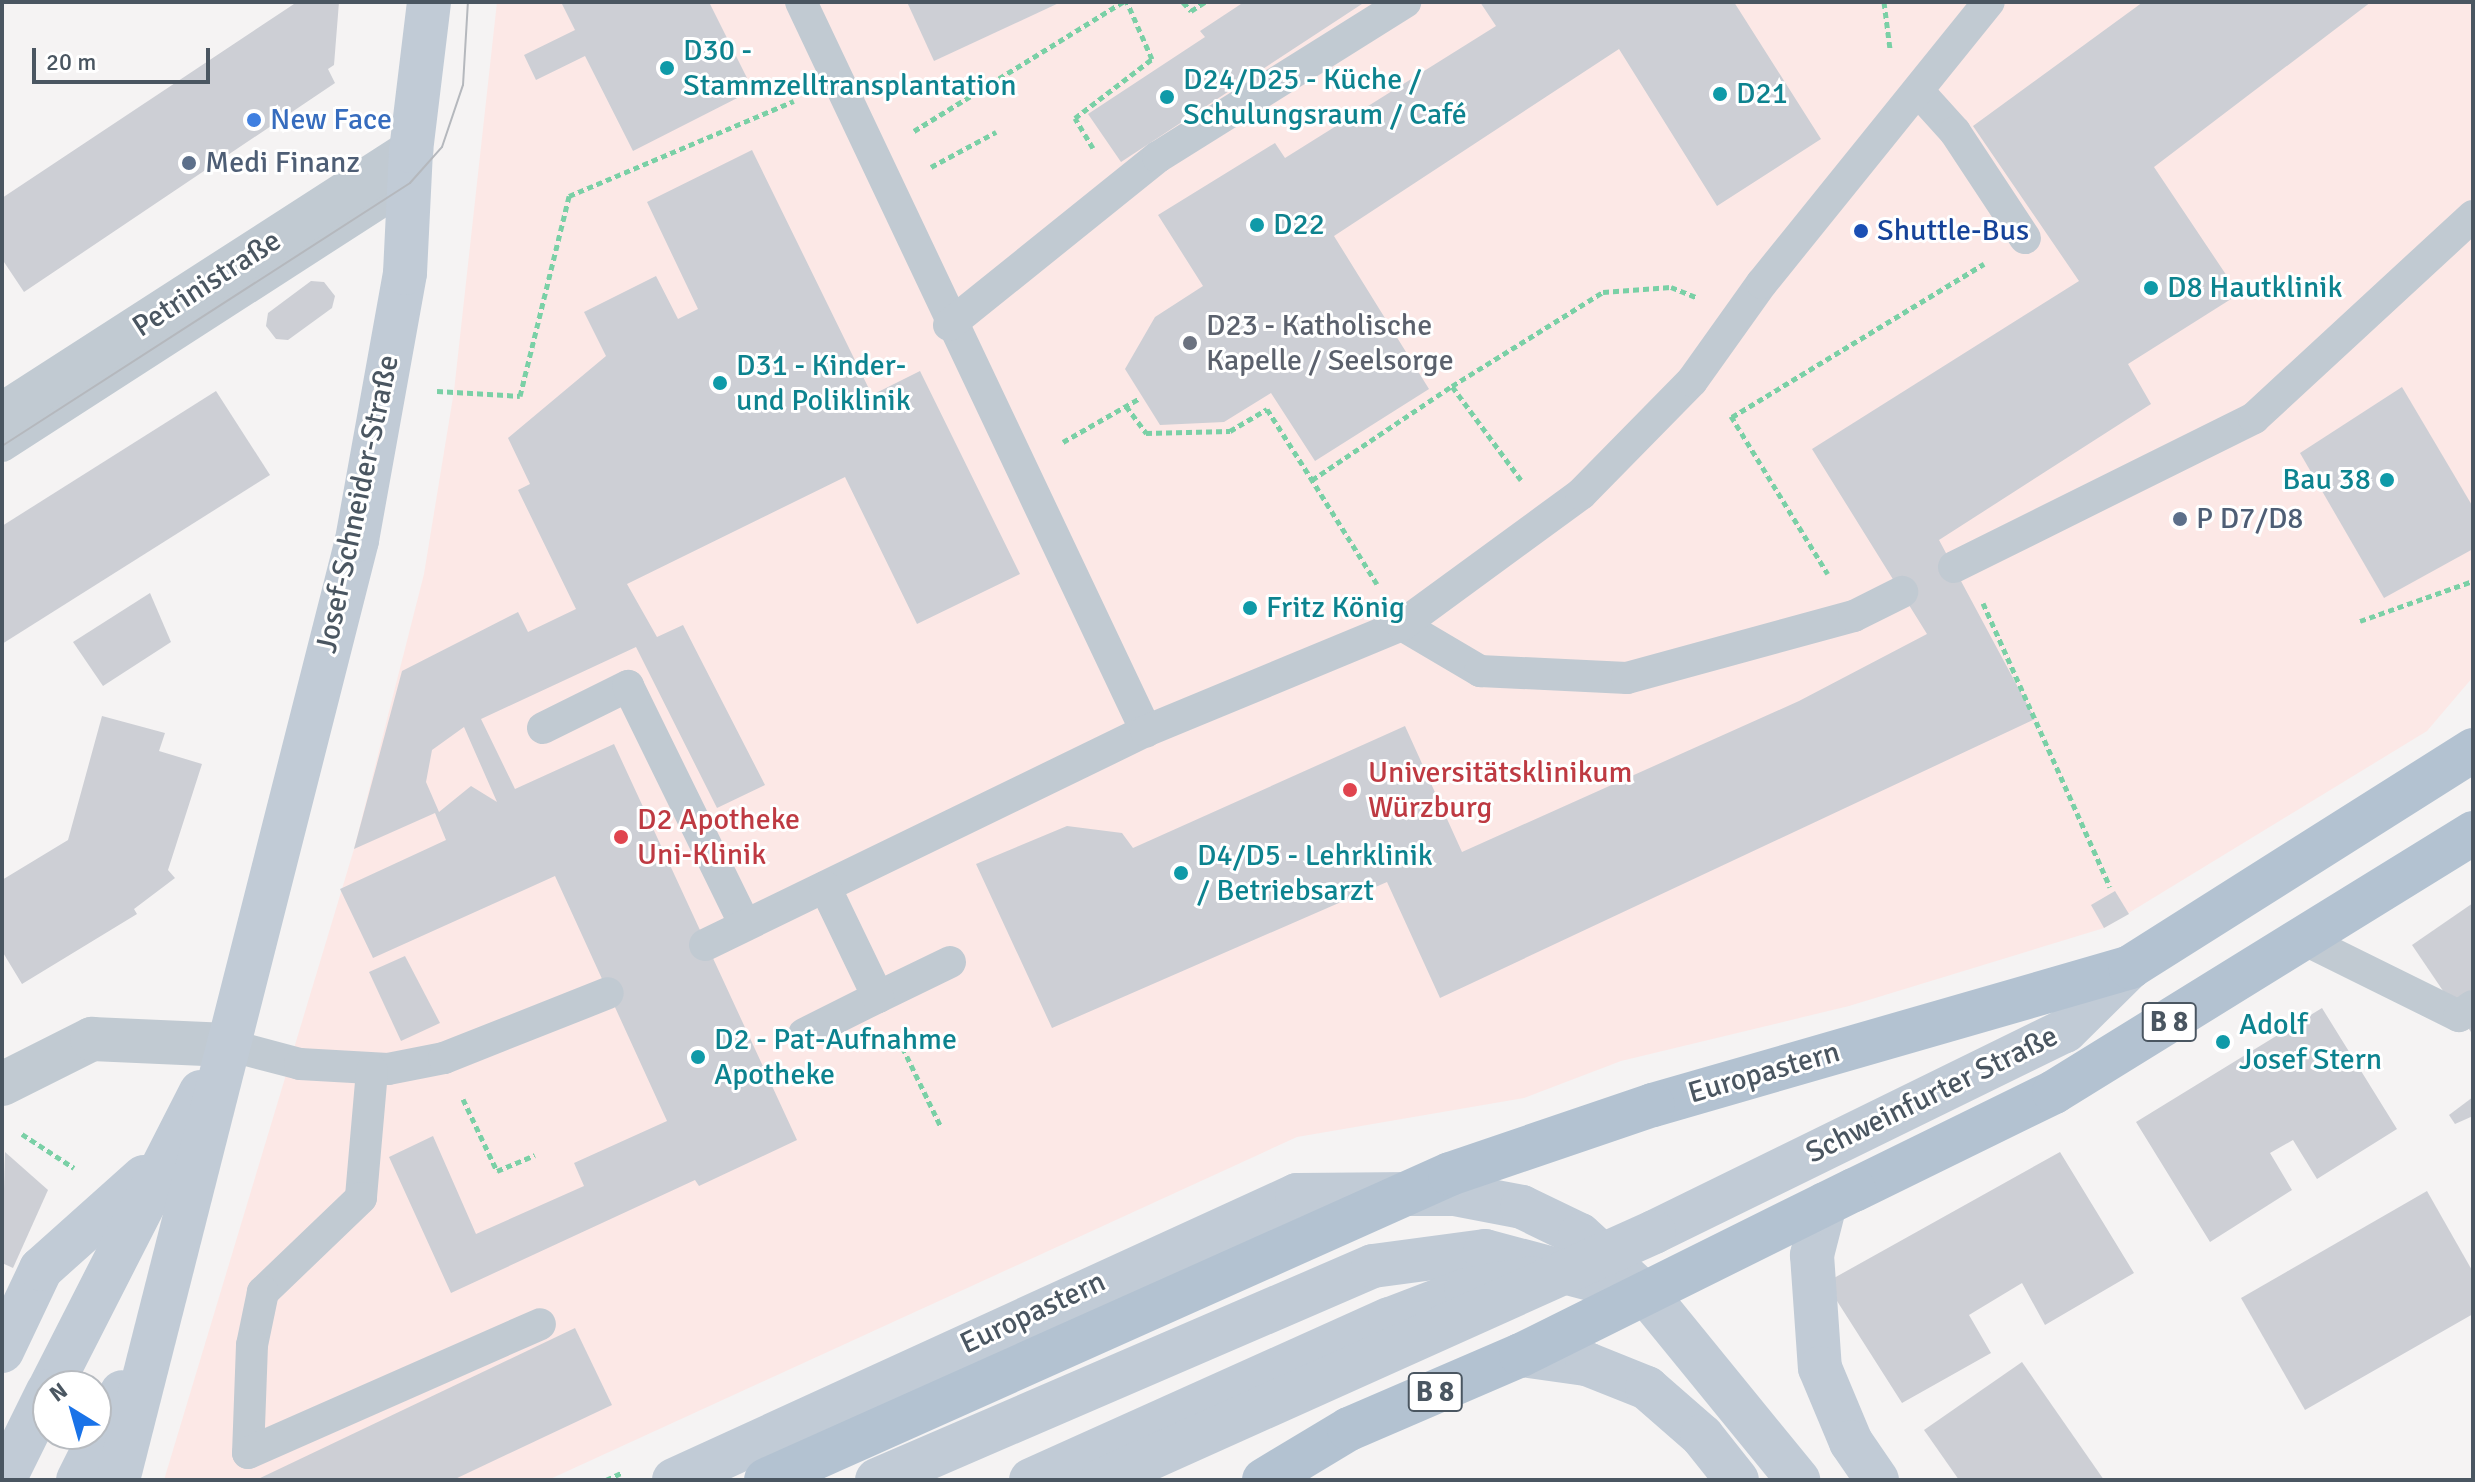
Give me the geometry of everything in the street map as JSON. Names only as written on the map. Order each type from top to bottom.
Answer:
[{"type":"main road","name":"Schweinfurter Straße","points":[[2130,967],[2473,750]]},
{"type":"main road","name":"Schweinfurter Straße","points":[[1840,1197],[2054,1092],[2473,833]]},
{"type":"main road","name":"Europastern","points":[[766,1480],[1450,1174],[1653,1105],[2130,967]]},
{"type":"main road","name":"B 8","points":[[1349,1429],[1521,1355],[1840,1197]]},
{"type":"main road","points":[[1264,1480],[1349,1429]]},
{"type":"street","name":"Josef-Schneider-Straße","points":[[169,1296],[228,1045],[357,540],[381,389],[407,261],[410,167],[429,2]]},
{"type":"street","name":"Petrinistraße","points":[[2,415],[410,167]]},
{"type":"street","name":"Schweinfurter Straße","points":[[1102,1480],[1654,1232],[2065,1031],[2130,967]]},
{"type":"street","points":[[2,1084],[92,1039],[228,1045]]},
{"type":"street","name":"Josef-Schneider-Straße","points":[[58,1370],[164,1159],[228,1045]]},
{"type":"street","name":"Josef-Schneider-Straße","points":[[2,1351],[41,1269],[164,1159]]},
{"type":"street","name":"Europastern","points":[[674,1480],[1297,1195],[1454,1194],[1522,1207],[1580,1235],[1653,1302],[1798,1480]]},
{"type":"street","points":[[1840,1197],[1812,1255],[1820,1368],[1851,1442],[1877,1480]]},
{"type":"street","name":"Europastern","points":[[877,1480],[1373,1266],[1485,1251],[1570,1271],[1653,1302]]},
{"type":"street","points":[[1031,1480],[1390,1319],[1466,1290],[1570,1271]]},
{"type":"street","points":[[78,1480],[169,1296]]},
{"type":"street","points":[[118,1480],[169,1296]]},
{"type":"street","points":[[1521,1355],[1587,1364],[1647,1388],[1702,1436],[1737,1480]]},
{"type":"street","points":[[4,1480],[32,1423]]},
{"type":"street","name":"B 8","points":[[1236,1480],[1349,1429]]},
{"type":"lane","points":[[801,2],[1016,468],[1146,731]]},
{"type":"lane","points":[[949,325],[1158,157],[1405,2]]},
{"type":"lane","points":[[705,945],[1146,731],[1402,625],[1581,494],[1692,381],[1742,311],[1989,2]]},
{"type":"lane","points":[[1918,91],[1955,132],[2025,238]]},
{"type":"lane","name":"Petrinistraße","points":[[2,446],[410,167]]},
{"type":"lane","points":[[1954,567],[2254,418],[2473,216]]},
{"type":"lane","points":[[1402,625],[1480,671],[1627,678],[1854,616],[1902,592]]},
{"type":"lane","points":[[543,728],[628,686],[745,925]]},
{"type":"lane","points":[[825,887],[878,997]]},
{"type":"lane","points":[[2303,939],[2459,1016],[2473,1006]]},
{"type":"lane","points":[[804,1034],[950,962]]},
{"type":"lane","points":[[228,1045],[300,1064],[372,1071],[444,1058],[608,993]]},
{"type":"lane","points":[[372,1071],[361,1198],[263,1292],[252,1345],[248,1453],[540,1324]]},
{"type":"path","points":[[872,156],[1125,2],[1152,59],[1075,118],[1118,190]]},
{"type":"path","points":[[1183,2],[1191,11],[1205,2]]},
{"type":"path","points":[[381,389],[520,396],[569,196],[839,81]]},
{"type":"path","points":[[888,191],[996,132]]},
{"type":"path","points":[[1854,616],[1732,417],[2025,238]]},
{"type":"path","points":[[1312,480],[1452,386],[1603,292],[1671,287],[1742,311]]},
{"type":"path","points":[[1452,386],[1548,516]]},
{"type":"path","points":[[1016,468],[1140,398]]},
{"type":"path","points":[[1126,406],[1146,433],[1230,431],[1267,409],[1402,625]]},
{"type":"path","points":[[2360,621],[2473,581]]},
{"type":"path","points":[[2008,652],[2110,887]]},
{"type":"path","points":[[444,1058],[497,1171],[535,1155]]},
{"type":"path","points":[[911,1066],[940,1125]]},
{"type":"path","points":[[52,1153],[74,1169]]},
{"type":"shaded area","name":"Universitätsklinikum Würzburg","points":[[497,2],[2473,2],[2473,677],[2427,731],[2104,928],[1849,1006],[1621,1061],[1524,1098],[1297,1137],[548,1480],[164,1480],[354,849],[424,574],[454,391]]},
{"type":"building","points":[[297,2],[339,2],[334,65],[328,69],[335,83],[24,292],[2,259],[2,198]]},
{"type":"building","name":"D30 - Stammzelltransplantation","points":[[561,2],[709,2],[753,90],[633,151],[585,56],[536,80],[524,55],[575,30]]},
{"type":"building","points":[[907,2],[1061,2],[934,61]]},
{"type":"building","name":"D24/D25 - Küche / Schulungsraum / Café","points":[[1244,2],[1365,2],[1121,162],[1088,114],[1205,37],[1200,31]]},
{"type":"building","name":"D22","points":[[1480,2],[1734,2],[1821,139],[1717,206],[1619,49],[1334,236],[1429,389],[1315,461],[1271,393],[1224,422],[1160,425],[1125,369],[1155,317],[1203,286],[1158,215],[1275,143],[1285,158],[1496,26]]},
{"type":"building","points":[[2143,2],[2371,2],[2154,167],[2239,294],[2128,364],[2151,404],[1939,540],[2035,719],[1440,998],[1387,882],[1052,1028],[976,864],[1067,826],[1122,833],[1133,848],[1405,726],[1462,852],[1799,701],[1927,634],[1812,449],[2079,281],[1973,126]]},
{"type":"building","points":[[752,150],[872,395],[920,371],[1020,574],[917,624],[845,477],[627,584],[657,637],[683,625],[765,785],[717,808],[636,647],[481,719],[515,789],[614,744],[797,1140],[699,1186],[695,1180],[451,1293],[389,1157],[433,1136],[476,1234],[584,1186],[574,1163],[667,1121],[555,876],[373,958],[340,889],[446,840],[435,813],[354,849],[402,671],[518,612],[528,632],[576,609],[518,490],[530,484],[508,438],[606,356],[584,312],[656,276],[678,319],[698,309],[647,202]],"holes":[[[464,727],[497,802],[471,786],[439,812],[426,782],[432,750]]]},
{"type":"building","points":[[311,281],[324,282],[335,296],[332,308],[288,340],[276,339],[266,326],[268,313]]},
{"type":"building","name":"Bau 38","points":[[2402,387],[2473,507],[2473,549],[2384,598],[2300,453]]},
{"type":"building","points":[[216,391],[270,475],[2,644],[2,526]]},
{"type":"building","points":[[150,593],[171,642],[103,686],[73,642]]},
{"type":"building","points":[[102,716],[165,733],[159,751],[202,764],[168,870],[175,878],[134,909],[137,914],[22,984],[2,951],[2,880],[68,840]]},
{"type":"building","points":[[2115,891],[2129,914],[2104,928],[2091,905]]},
{"type":"building","points":[[2473,903],[2473,1035],[2412,945]]},
{"type":"building","points":[[405,956],[440,1023],[401,1041],[369,972]]},
{"type":"building","points":[[2322,1008],[2397,1129],[2317,1179],[2293,1140],[2270,1153],[2292,1190],[2210,1242],[2136,1122]]},
{"type":"building","points":[[2473,1097],[2473,1116],[2455,1124],[2449,1115]]},
{"type":"building","points":[[5,1152],[48,1190],[13,1268],[2,1263]]},
{"type":"building","points":[[2060,1152],[2134,1273],[2045,1325],[2022,1283],[1969,1315],[1991,1353],[1902,1403],[1837,1301],[1834,1278]]},
{"type":"building","points":[[2427,1191],[2473,1272],[2473,1314],[2305,1410],[2241,1298]]},
{"type":"building","points":[[575,1328],[612,1405],[453,1480],[256,1480]]},
{"type":"building","points":[[2022,1362],[2104,1480],[1959,1480],[1924,1430]]},
{"type":"tram line","points":[[2,446],[410,183],[442,147],[463,85],[468,2]]},
{"type":"place","name":"D30 - Stammzelltransplantation","points":[[667,68]]},
{"type":"place","name":"D21","points":[[1720,94]]},
{"type":"place","name":"D24/D25 - Küche / Schulungsraum / Café","points":[[1167,97]]},
{"type":"place","name":"New Face","points":[[254,120]]},
{"type":"place","name":"Medi Finanz","points":[[189,163]]},
{"type":"place","name":"D22","points":[[1257,225]]},
{"type":"place","name":"Shuttle-Bus","points":[[1861,231]]},
{"type":"place","name":"D8 Hautklinik","points":[[2151,288]]},
{"type":"place","name":"D23 - Katholische Kapelle / Seelsorge","points":[[1190,343]]},
{"type":"place","name":"D31 - Kinder- und Poliklinik","points":[[720,383]]},
{"type":"place","name":"Bau 38","points":[[2387,480]]},
{"type":"place","name":"P D7/D8","points":[[2180,519]]},
{"type":"place","name":"Fritz König","points":[[1250,608]]},
{"type":"place","name":"Universitätsklinikum Würzburg","points":[[1350,790]]},
{"type":"place","name":"D2 Apotheke Uni-Klinik","points":[[621,837]]},
{"type":"place","name":"D4/D5 - Lehrklinik / Betriebsarzt","points":[[1181,873]]},
{"type":"place","name":"Adolf Josef Stern","points":[[2223,1042]]},
{"type":"place","name":"D2 - Pat-Aufnahme Apotheke","points":[[698,1057]]}]
